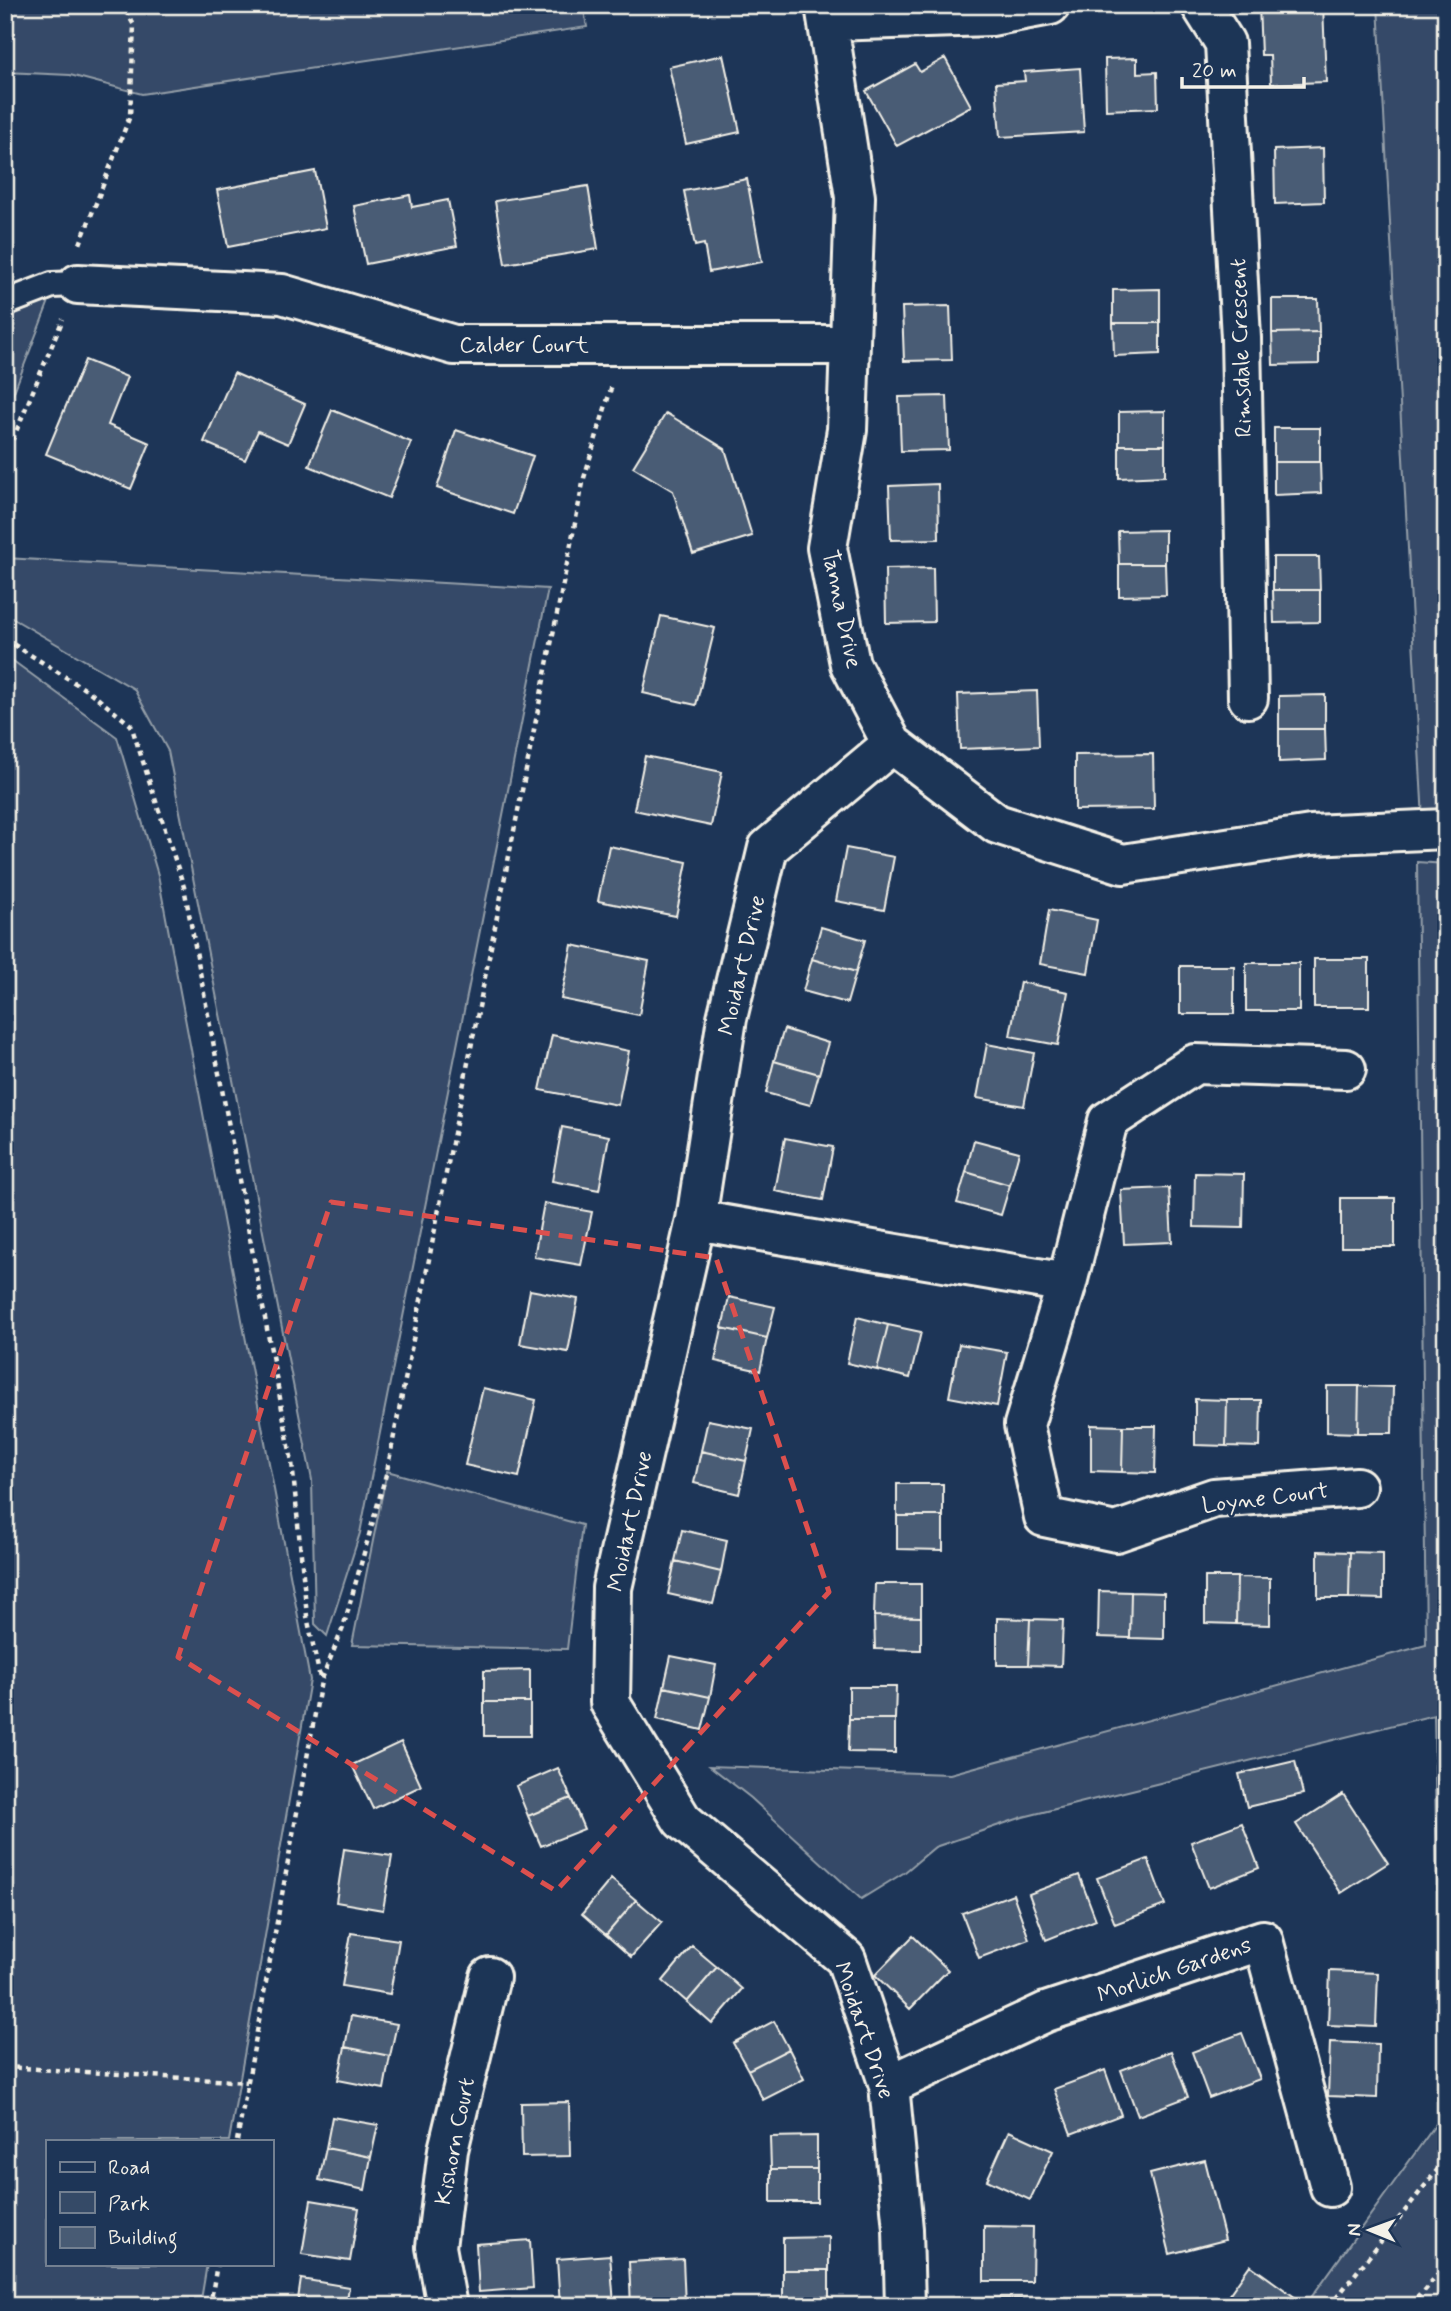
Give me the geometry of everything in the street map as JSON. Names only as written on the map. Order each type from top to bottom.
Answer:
[{"type":"street","points":[[826,13],[991,16],[1050,5]]},
{"type":"street","name":"Rimsdale Crescent","points":[[1201,5],[1225,43],[1241,338],[1248,698]]},
{"type":"street","name":"Tanna Drive","points":[[826,13],[855,197],[847,430],[827,548],[850,664],[892,744],[998,824],[1123,864],[1311,835],[1446,829]]},
{"type":"street","name":"Calder Court","points":[[78,284],[282,294],[454,345],[850,345]]},
{"type":"street","name":"Moidart Drive","points":[[892,744],[768,848],[727,1018],[695,1220],[612,1588],[610,1703],[682,1820],[846,1959],[889,2085],[903,2229],[905,2306]]},
{"type":"street","name":"Loyne Court","points":[[1346,1069],[1195,1065],[1108,1121],[1067,1283],[1024,1425],[1044,1517],[1116,1532],[1214,1498],[1357,1487]]},
{"type":"street","points":[[695,1220],[1067,1283]]},
{"type":"street","name":"Morlich Gardens","points":[[889,2085],[1046,2012],[1263,1940],[1330,2187]]},
{"type":"street","name":"Kishorn Court","points":[[447,2306],[436,2247],[448,2150],[490,1977]]},
{"type":"lane","points":[[5,303],[52,285],[78,284]]},
{"type":"path","points":[[5,458],[78,284],[80,243],[130,116],[134,25],[122,5]]},
{"type":"path","points":[[237,2140],[321,1681],[343,1628],[387,1471],[584,478],[625,344]]},
{"type":"path","points":[[5,639],[91,693],[131,726],[184,887],[292,1462],[307,1616],[321,1681]]},
{"type":"path","points":[[5,2067],[247,2082]]},
{"type":"path","points":[[1330,2306],[1438,2169],[1446,2163]]},
{"type":"path","points":[[1410,2306],[1446,2265]]},
{"type":"path","points":[[210,2306],[217,2266]]},
{"type":"highlighted area","points":[[331,1202],[716,1258],[829,1592],[556,1891],[178,1657]]},
{"type":"green space","points":[[5,5],[583,5],[587,27],[142,94],[70,75],[5,72]]},
{"type":"green space","points":[[1378,5],[1446,5],[1446,815],[1423,820]]},
{"type":"green space","points":[[5,293],[51,296],[5,415]]},
{"type":"green space","points":[[5,558],[548,589],[360,1533],[327,1636],[315,1624],[312,1480],[168,751],[134,689],[5,614]]},
{"type":"green space","points":[[5,655],[117,737],[158,875],[310,1680],[229,2140],[46,2140],[46,2266],[207,2266],[200,2306],[5,2306]]},
{"type":"green space","points":[[1417,862],[1446,864],[1446,2306],[1305,2306],[1441,2117],[1434,1715],[1023,1817],[935,1847],[905,1872],[861,1899],[751,1798],[710,1766],[950,1774],[1426,1645]]},
{"type":"green space","points":[[387,1471],[582,1525],[567,1649],[352,1645]]},
{"type":"building","points":[[1259,5],[1323,5],[1326,82],[1271,84],[1270,55],[1261,55]]},
{"type":"building","points":[[723,55],[740,132],[686,144],[669,67]]},
{"type":"building","points":[[945,58],[971,106],[897,146],[866,91],[915,64],[920,72]]},
{"type":"building","points":[[1137,58],[1137,73],[1157,72],[1158,108],[1106,110],[1105,59]]},
{"type":"building","points":[[1080,68],[1084,132],[1000,137],[996,83],[1025,81],[1024,72]]},
{"type":"building","points":[[1323,148],[1324,202],[1275,204],[1274,150]]},
{"type":"building","points":[[315,171],[326,228],[228,247],[217,190]]},
{"type":"building","points":[[747,179],[762,262],[709,272],[704,244],[695,246],[684,191]]},
{"type":"building","points":[[588,186],[598,249],[505,264],[495,201]]},
{"type":"building","points":[[410,195],[412,207],[448,200],[457,246],[366,264],[354,206]]},
{"type":"building","points":[[1160,289],[1160,323],[1113,323],[1113,290]]},
{"type":"building","points":[[1272,299],[1318,299],[1319,332],[1272,333]]},
{"type":"building","points":[[950,306],[952,360],[904,361],[902,307]]},
{"type":"building","points":[[1113,323],[1160,323],[1160,354],[1114,356]]},
{"type":"building","points":[[1319,332],[1319,364],[1273,365],[1272,333]]},
{"type":"building","points":[[85,360],[127,377],[108,425],[150,443],[131,489],[46,454]]},
{"type":"building","points":[[234,373],[305,404],[288,444],[258,431],[245,460],[204,442]]},
{"type":"building","points":[[947,396],[949,450],[901,451],[899,397]]},
{"type":"building","points":[[332,410],[411,442],[389,498],[309,466]]},
{"type":"building","points":[[1165,411],[1165,445],[1119,445],[1119,412]]},
{"type":"building","points":[[666,413],[725,449],[752,536],[693,554],[673,491],[633,467]]},
{"type":"building","points":[[1274,428],[1320,428],[1320,462],[1274,462]]},
{"type":"building","points":[[456,430],[533,456],[513,514],[437,488]]},
{"type":"building","points":[[1119,445],[1165,445],[1165,476],[1119,478]]},
{"type":"building","points":[[1274,462],[1320,462],[1321,493],[1274,495]]},
{"type":"building","points":[[938,484],[939,539],[891,540],[889,486]]},
{"type":"building","points":[[1165,530],[1165,564],[1119,564],[1118,531]]},
{"type":"building","points":[[1273,557],[1319,557],[1320,590],[1273,590]]},
{"type":"building","points":[[1119,564],[1165,564],[1166,595],[1119,596]]},
{"type":"building","points":[[933,568],[934,622],[886,623],[885,569]]},
{"type":"building","points":[[1273,590],[1320,590],[1320,622],[1274,623]]},
{"type":"building","points":[[661,616],[715,628],[696,705],[643,693]]},
{"type":"building","points":[[1037,691],[1039,746],[960,749],[958,694]]},
{"type":"building","points":[[1325,695],[1325,729],[1279,729],[1279,696]]},
{"type":"building","points":[[1279,729],[1325,729],[1326,760],[1279,762]]},
{"type":"building","points":[[1153,754],[1154,809],[1075,810],[1075,755]]},
{"type":"building","points":[[645,756],[722,772],[711,826],[634,810]]},
{"type":"building","points":[[609,846],[687,862],[676,916],[598,901]]},
{"type":"building","points":[[846,848],[894,857],[884,910],[836,901]]},
{"type":"building","points":[[1049,910],[1097,920],[1088,973],[1040,964]]},
{"type":"building","points":[[821,927],[865,940],[856,972],[812,959]]},
{"type":"building","points":[[572,945],[649,961],[639,1015],[561,999]]},
{"type":"building","points":[[812,959],[856,972],[847,1003],[803,991]]},
{"type":"building","points":[[1314,959],[1369,959],[1369,1007],[1314,1007]]},
{"type":"building","points":[[1246,963],[1299,963],[1299,1011],[1246,1011]]},
{"type":"building","points":[[1180,966],[1234,966],[1234,1014],[1180,1014]]},
{"type":"building","points":[[1020,982],[1068,992],[1058,1045],[1010,1036]]},
{"type":"building","points":[[784,1029],[828,1043],[819,1074],[774,1061]]},
{"type":"building","points":[[552,1035],[629,1051],[618,1105],[540,1090]]},
{"type":"building","points":[[987,1044],[1034,1053],[1024,1106],[977,1098]]},
{"type":"building","points":[[774,1061],[819,1074],[810,1105],[766,1093]]},
{"type":"building","points":[[562,1127],[609,1136],[599,1190],[552,1181]]},
{"type":"building","points":[[785,1138],[833,1147],[823,1200],[775,1191]]},
{"type":"building","points":[[974,1140],[1019,1152],[1010,1185],[966,1172]]},
{"type":"building","points":[[966,1172],[1010,1185],[1001,1215],[957,1203]]},
{"type":"building","points":[[1195,1173],[1244,1174],[1243,1228],[1194,1227]]},
{"type":"building","points":[[1169,1188],[1172,1242],[1124,1244],[1121,1190]]},
{"type":"building","points":[[1341,1198],[1395,1198],[1395,1247],[1341,1247]]},
{"type":"building","points":[[544,1203],[592,1212],[581,1265],[534,1257]]},
{"type":"building","points":[[530,1290],[578,1299],[568,1352],[520,1344]]},
{"type":"building","points":[[729,1297],[775,1307],[767,1338],[722,1328]]},
{"type":"building","points":[[857,1317],[888,1325],[877,1370],[847,1363]]},
{"type":"building","points":[[888,1325],[921,1332],[910,1378],[877,1370]]},
{"type":"building","points":[[722,1328],[767,1338],[760,1371],[715,1361]]},
{"type":"building","points":[[959,1344],[1007,1352],[997,1406],[949,1397]]},
{"type":"building","points":[[1327,1386],[1359,1386],[1358,1433],[1327,1432]]},
{"type":"building","points":[[1359,1386],[1393,1387],[1392,1433],[1358,1433]]},
{"type":"building","points":[[483,1388],[536,1400],[519,1477],[465,1465]]},
{"type":"building","points":[[1195,1399],[1227,1400],[1226,1446],[1195,1445]]},
{"type":"building","points":[[1227,1400],[1261,1400],[1260,1447],[1226,1446]]},
{"type":"building","points":[[708,1420],[753,1429],[746,1461],[701,1451]]},
{"type":"building","points":[[1091,1425],[1123,1426],[1122,1472],[1091,1471]]},
{"type":"building","points":[[1123,1426],[1156,1426],[1155,1473],[1122,1472]]},
{"type":"building","points":[[701,1451],[746,1461],[739,1494],[694,1483]]},
{"type":"building","points":[[897,1484],[943,1484],[943,1516],[897,1516]]},
{"type":"building","points":[[897,1516],[943,1516],[943,1550],[897,1549]]},
{"type":"building","points":[[682,1530],[727,1540],[721,1572],[675,1561]]},
{"type":"building","points":[[1318,1551],[1350,1552],[1349,1598],[1318,1598]]},
{"type":"building","points":[[1350,1552],[1383,1553],[1383,1599],[1349,1598]]},
{"type":"building","points":[[675,1561],[721,1572],[713,1604],[668,1594]]},
{"type":"building","points":[[1205,1577],[1237,1577],[1236,1624],[1205,1623]]},
{"type":"building","points":[[1237,1577],[1270,1578],[1270,1625],[1236,1624]]},
{"type":"building","points":[[875,1584],[921,1584],[921,1617],[874,1616]]},
{"type":"building","points":[[1099,1591],[1131,1592],[1130,1638],[1098,1637]]},
{"type":"building","points":[[1131,1592],[1164,1593],[1164,1639],[1130,1638]]},
{"type":"building","points":[[874,1616],[921,1617],[921,1650],[875,1649]]},
{"type":"building","points":[[997,1618],[1030,1619],[1028,1665],[997,1665]]},
{"type":"building","points":[[1030,1619],[1063,1620],[1061,1666],[1028,1665]]},
{"type":"building","points":[[671,1656],[716,1665],[710,1697],[664,1687]]},
{"type":"building","points":[[530,1670],[530,1702],[484,1702],[484,1671]]},
{"type":"building","points":[[664,1687],[710,1697],[702,1730],[657,1719]]},
{"type":"building","points":[[849,1687],[896,1687],[895,1719],[849,1719]]},
{"type":"building","points":[[484,1702],[530,1702],[530,1736],[484,1736]]},
{"type":"building","points":[[849,1719],[895,1719],[895,1753],[848,1752]]},
{"type":"building","points":[[401,1742],[421,1786],[373,1809],[352,1765]]},
{"type":"building","points":[[1295,1761],[1303,1794],[1247,1807],[1239,1774]]},
{"type":"building","points":[[558,1768],[571,1798],[528,1816],[516,1786]]},
{"type":"building","points":[[1343,1794],[1388,1863],[1341,1893],[1296,1824]]},
{"type":"building","points":[[571,1798],[584,1829],[541,1846],[528,1816]]},
{"type":"building","points":[[1242,1823],[1259,1868],[1209,1888],[1191,1842]]},
{"type":"building","points":[[344,1849],[392,1856],[383,1910],[336,1902]]},
{"type":"building","points":[[1148,1859],[1165,1905],[1115,1924],[1097,1878]]},
{"type":"building","points":[[1079,1875],[1096,1920],[1046,1940],[1029,1894]]},
{"type":"building","points":[[611,1879],[636,1900],[606,1935],[582,1914]]},
{"type":"building","points":[[1013,1894],[1029,1939],[979,1958],[962,1913]]},
{"type":"building","points":[[636,1900],[662,1922],[631,1957],[606,1935]]},
{"type":"building","points":[[351,1933],[399,1940],[390,1994],[342,1986]]},
{"type":"building","points":[[913,1936],[948,1970],[910,2009],[875,1975]]},
{"type":"building","points":[[692,1946],[717,1967],[687,2002],[663,1981]]},
{"type":"building","points":[[717,1967],[742,1989],[712,2024],[687,2002]]},
{"type":"building","points":[[1330,1971],[1378,1973],[1376,2027],[1328,2025]]},
{"type":"building","points":[[351,2016],[397,2024],[390,2056],[345,2047]]},
{"type":"building","points":[[774,2021],[789,2049],[748,2070],[733,2043]]},
{"type":"building","points":[[1242,2033],[1260,2079],[1209,2098],[1192,2052]]},
{"type":"building","points":[[1330,2042],[1378,2044],[1377,2098],[1328,2096]]},
{"type":"building","points":[[345,2047],[390,2056],[384,2089],[338,2080]]},
{"type":"building","points":[[789,2049],[804,2079],[763,2100],[748,2070]]},
{"type":"building","points":[[1171,2051],[1188,2097],[1138,2116],[1121,2070]]},
{"type":"building","points":[[1105,2070],[1121,2115],[1071,2134],[1054,2089]]},
{"type":"building","points":[[569,2102],[570,2156],[522,2157],[521,2103]]},
{"type":"building","points":[[332,2117],[378,2125],[371,2157],[326,2148]]},
{"type":"building","points":[[1009,2131],[1053,2151],[1030,2200],[987,2180]]},
{"type":"building","points":[[817,2136],[817,2169],[771,2169],[770,2137]]},
{"type":"building","points":[[326,2148],[371,2157],[365,2190],[319,2180]]},
{"type":"building","points":[[1205,2160],[1225,2240],[1170,2254],[1150,2174]]},
{"type":"building","points":[[771,2169],[817,2169],[817,2202],[771,2202]]},
{"type":"building","points":[[311,2200],[359,2208],[350,2261],[302,2254]]},
{"type":"building","points":[[984,2226],[1033,2227],[1032,2281],[984,2281]]},
{"type":"building","points":[[829,2237],[829,2270],[783,2270],[783,2238]]},
{"type":"building","points":[[530,2240],[533,2288],[479,2292],[476,2244]]},
{"type":"building","points":[[610,2255],[614,2304],[560,2306],[557,2259]]},
{"type":"building","points":[[683,2259],[685,2306],[631,2306],[629,2262]]},
{"type":"building","points":[[1250,2265],[1296,2298],[1290,2306],[1221,2306]]},
{"type":"building","points":[[783,2270],[829,2270],[829,2303],[783,2303]]},
{"type":"building","points":[[301,2279],[349,2287],[346,2306],[297,2306]]},
{"type":"building","points":[[983,2298],[1031,2299],[1031,2306],[982,2306]]}]
